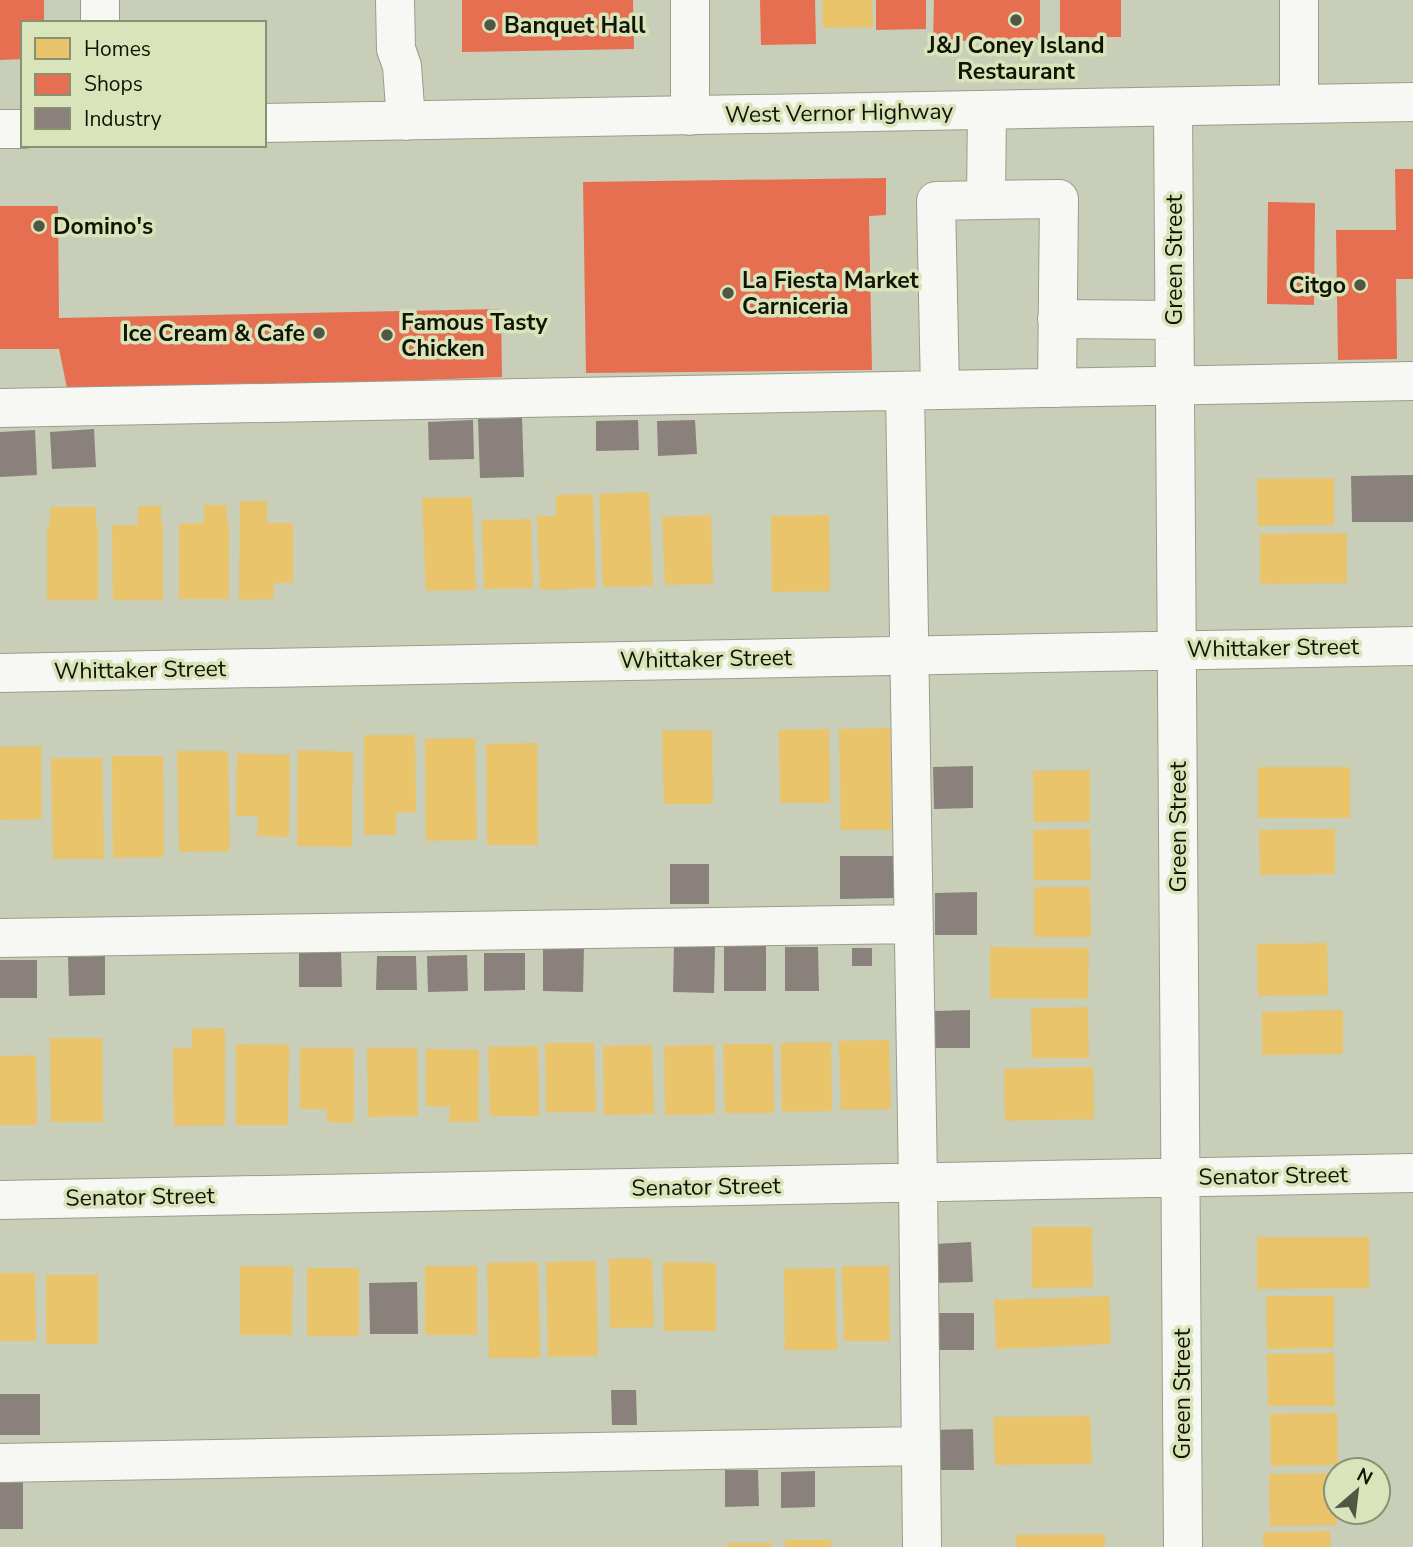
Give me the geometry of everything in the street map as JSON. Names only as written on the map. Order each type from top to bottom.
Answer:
[{"type":"street","points":[[100,0],[100,21]]},
{"type":"street","points":[[395,0],[396,49],[402,66],[406,121]]},
{"type":"street","points":[[690,0],[690,116]]},
{"type":"street","points":[[1299,0],[1299,104]]},
{"type":"street","name":"West Vernor Highway","points":[[266,123],[1413,102]]},
{"type":"street","name":"Green Street","points":[[1173,107],[1183,1547]]},
{"type":"street","points":[[985,200],[987,110]]},
{"type":"street","points":[[0,129],[21,128]]},
{"type":"street","points":[[922,1547],[909,656],[936,201],[1059,199],[1057,388]]},
{"type":"street","points":[[1058,318],[1174,320]]},
{"type":"street","points":[[0,408],[1413,381]]},
{"type":"street","name":"Whittaker Street","points":[[0,673],[1413,646]]},
{"type":"street","points":[[0,938],[914,924]]},
{"type":"street","name":"Senator Street","points":[[0,1200],[1413,1173]]},
{"type":"street","points":[[0,1463],[921,1446]]},
{"type":"building: Homes","points":[[822,0],[872,0],[873,27],[823,28]]},
{"type":"building: Homes","points":[[1334,478],[1334,525],[1258,526],[1257,479]]},
{"type":"building: Homes","points":[[649,492],[653,586],[603,587],[599,494]]},
{"type":"building: Homes","points":[[593,494],[596,588],[540,590],[537,516],[556,516],[556,495]]},
{"type":"building: Homes","points":[[472,497],[476,590],[426,591],[422,498]]},
{"type":"building: Homes","points":[[240,501],[267,501],[267,523],[293,523],[293,583],[274,583],[273,599],[239,600]]},
{"type":"building: Homes","points":[[204,505],[227,505],[229,599],[179,599],[179,524],[204,523]]},
{"type":"building: Homes","points":[[138,506],[161,506],[163,600],[113,600],[112,525],[138,525]]},
{"type":"building: Homes","points":[[50,507],[96,507],[98,600],[47,600],[47,525],[50,525]]},
{"type":"building: Homes","points":[[711,515],[713,584],[665,585],[662,517]]},
{"type":"building: Homes","points":[[829,515],[830,591],[772,592],[771,516]]},
{"type":"building: Homes","points":[[531,519],[533,588],[484,589],[482,520]]},
{"type":"building: Homes","points":[[1347,533],[1347,583],[1260,584],[1260,534]]},
{"type":"building: Homes","points":[[890,728],[891,830],[841,830],[839,729]]},
{"type":"building: Homes","points":[[829,729],[830,803],[780,803],[779,730]]},
{"type":"building: Homes","points":[[712,730],[713,804],[664,804],[662,731]]},
{"type":"building: Homes","points":[[364,735],[415,735],[416,812],[396,813],[396,835],[364,835]]},
{"type":"building: Homes","points":[[475,738],[477,840],[426,841],[425,739]]},
{"type":"building: Homes","points":[[537,743],[538,845],[487,845],[486,744]]},
{"type":"building: Homes","points":[[41,746],[42,819],[0,820],[0,747]]},
{"type":"building: Homes","points":[[298,750],[353,752],[352,847],[297,846]]},
{"type":"building: Homes","points":[[177,751],[228,751],[230,851],[179,852]]},
{"type":"building: Homes","points":[[237,753],[290,755],[289,837],[257,836],[258,816],[236,816]]},
{"type":"building: Homes","points":[[112,756],[163,756],[164,857],[113,858]]},
{"type":"building: Homes","points":[[51,758],[102,758],[104,859],[53,859]]},
{"type":"building: Homes","points":[[1258,767],[1350,767],[1350,818],[1258,818]]},
{"type":"building: Homes","points":[[1090,770],[1090,821],[1034,822],[1033,771]]},
{"type":"building: Homes","points":[[1090,829],[1091,880],[1034,880],[1033,830]]},
{"type":"building: Homes","points":[[1335,829],[1335,874],[1260,875],[1259,830]]},
{"type":"building: Homes","points":[[1034,887],[1090,887],[1091,937],[1034,937]]},
{"type":"building: Homes","points":[[1327,943],[1328,995],[1258,996],[1257,944]]},
{"type":"building: Homes","points":[[990,947],[1089,948],[1088,999],[990,998]]},
{"type":"building: Homes","points":[[1088,1007],[1089,1058],[1032,1058],[1031,1008]]},
{"type":"building: Homes","points":[[1343,1010],[1343,1054],[1262,1055],[1262,1012]]},
{"type":"building: Homes","points":[[225,1028],[225,1125],[174,1126],[173,1048],[192,1048],[192,1029]]},
{"type":"building: Homes","points":[[50,1038],[102,1038],[103,1122],[51,1122]]},
{"type":"building: Homes","points":[[889,1040],[891,1109],[841,1110],[839,1041]]},
{"type":"building: Homes","points":[[831,1042],[832,1111],[782,1112],[781,1043]]},
{"type":"building: Homes","points":[[545,1043],[594,1043],[596,1112],[546,1112]]},
{"type":"building: Homes","points":[[236,1044],[289,1045],[288,1125],[236,1125]]},
{"type":"building: Homes","points":[[723,1044],[773,1044],[774,1113],[725,1113]]},
{"type":"building: Homes","points":[[652,1045],[654,1114],[604,1115],[603,1046]]},
{"type":"building: Homes","points":[[714,1045],[715,1114],[665,1115],[664,1046]]},
{"type":"building: Homes","points":[[538,1046],[539,1116],[490,1116],[488,1047]]},
{"type":"building: Homes","points":[[300,1048],[354,1048],[354,1123],[327,1122],[327,1109],[300,1109]]},
{"type":"building: Homes","points":[[367,1048],[417,1048],[418,1116],[368,1117]]},
{"type":"building: Homes","points":[[426,1049],[479,1050],[478,1122],[449,1122],[450,1107],[426,1106]]},
{"type":"building: Homes","points":[[36,1055],[37,1125],[0,1125],[0,1056]]},
{"type":"building: Homes","points":[[1093,1067],[1094,1119],[1005,1121],[1004,1069]]},
{"type":"building: Homes","points":[[1032,1227],[1092,1227],[1093,1287],[1032,1288]]},
{"type":"building: Homes","points":[[1257,1237],[1369,1237],[1369,1288],[1257,1289]]},
{"type":"building: Homes","points":[[652,1258],[654,1327],[610,1328],[609,1259]]},
{"type":"building: Homes","points":[[596,1261],[598,1356],[548,1357],[546,1262]]},
{"type":"building: Homes","points":[[538,1262],[540,1358],[489,1358],[487,1263]]},
{"type":"building: Homes","points":[[663,1262],[716,1263],[716,1331],[664,1331]]},
{"type":"building: Homes","points":[[240,1266],[293,1266],[292,1335],[240,1335]]},
{"type":"building: Homes","points":[[425,1266],[477,1266],[477,1335],[425,1335]]},
{"type":"building: Homes","points":[[842,1266],[889,1266],[890,1341],[844,1341]]},
{"type":"building: Homes","points":[[307,1268],[359,1268],[359,1336],[307,1336]]},
{"type":"building: Homes","points":[[835,1268],[837,1350],[785,1350],[784,1269]]},
{"type":"building: Homes","points":[[0,1273],[35,1273],[36,1341],[0,1341]]},
{"type":"building: Homes","points":[[46,1275],[98,1275],[98,1344],[46,1344]]},
{"type":"building: Homes","points":[[1109,1296],[1111,1344],[996,1349],[994,1300]]},
{"type":"building: Homes","points":[[1266,1296],[1334,1296],[1334,1348],[1267,1349]]},
{"type":"building: Homes","points":[[1334,1353],[1335,1406],[1268,1406],[1267,1354]]},
{"type":"building: Homes","points":[[1337,1413],[1338,1456],[1322,1456],[1322,1465],[1271,1466],[1270,1414]]},
{"type":"building: Homes","points":[[1090,1416],[1092,1464],[995,1465],[993,1417]]},
{"type":"building: Homes","points":[[1322,1473],[1322,1525],[1270,1526],[1269,1474]]},
{"type":"building: Homes","points":[[1330,1531],[1331,1547],[1263,1547],[1263,1532]]},
{"type":"building: Homes","points":[[1105,1534],[1105,1547],[1016,1547],[1016,1535]]},
{"type":"building: Homes","points":[[785,1540],[831,1540],[831,1547],[785,1547]]},
{"type":"building: Homes","points":[[727,1543],[772,1543],[772,1547],[727,1547]]},
{"type":"building: Shops","points":[[0,0],[44,0],[44,21],[21,21],[21,59],[0,60]]},
{"type":"building: Shops","points":[[462,0],[633,0],[634,49],[462,52]]},
{"type":"building: Shops","points":[[760,0],[815,0],[816,44],[761,45]]},
{"type":"building: Shops","points":[[876,0],[926,0],[926,29],[876,30]]},
{"type":"building: Shops","points":[[934,0],[1040,0],[1040,40],[933,41]]},
{"type":"building: Shops","points":[[1060,0],[1121,0],[1121,37],[1060,37]]},
{"type":"building: Shops","points":[[1395,169],[1413,169],[1413,279],[1396,279],[1397,359],[1338,360],[1336,230],[1396,230]]},
{"type":"building: Shops","name":"La Fiesta Market Carniceria","points":[[886,178],[886,215],[869,216],[872,370],[586,373],[583,182]]},
{"type":"building: Shops","points":[[1268,202],[1315,203],[1314,305],[1267,304]]},
{"type":"building: Shops","points":[[0,206],[58,206],[59,318],[501,309],[502,377],[68,393],[59,349],[0,349]]},
{"type":"building: Industry","points":[[522,418],[524,477],[480,478],[478,419]]},
{"type":"building: Industry","points":[[473,420],[474,459],[429,460],[428,422]]},
{"type":"building: Industry","points":[[638,420],[639,450],[596,451],[596,421]]},
{"type":"building: Industry","points":[[695,420],[697,454],[658,456],[657,421]]},
{"type":"building: Industry","points":[[94,429],[96,467],[52,469],[50,432]]},
{"type":"building: Industry","points":[[35,430],[37,475],[0,477],[0,432]]},
{"type":"building: Industry","points":[[1413,475],[1413,522],[1352,522],[1351,476]]},
{"type":"building: Industry","points":[[973,766],[973,808],[934,809],[933,767]]},
{"type":"building: Industry","points":[[840,856],[893,856],[894,898],[840,899]]},
{"type":"building: Industry","points":[[670,864],[709,864],[709,904],[670,904]]},
{"type":"building: Industry","points":[[977,892],[977,935],[935,935],[935,893]]},
{"type":"building: Industry","points":[[674,944],[715,945],[714,993],[673,992]]},
{"type":"building: Industry","points":[[724,946],[766,946],[766,991],[724,991]]},
{"type":"building: Industry","points":[[785,947],[818,947],[819,991],[785,991]]},
{"type":"building: Industry","points":[[543,948],[584,948],[583,992],[543,991]]},
{"type":"building: Industry","points":[[852,948],[872,948],[872,966],[852,966]]},
{"type":"building: Industry","points":[[341,950],[342,987],[299,987],[299,951]]},
{"type":"building: Industry","points":[[484,953],[525,953],[525,990],[484,991]]},
{"type":"building: Industry","points":[[467,955],[468,991],[428,992],[427,956]]},
{"type":"building: Industry","points":[[105,956],[105,995],[69,996],[68,957]]},
{"type":"building: Industry","points":[[377,956],[416,956],[417,990],[376,990]]},
{"type":"building: Industry","points":[[0,960],[37,960],[37,998],[0,998]]},
{"type":"building: Industry","points":[[970,1010],[970,1048],[935,1048],[934,1011]]},
{"type":"building: Industry","points":[[971,1242],[973,1282],[937,1283],[935,1244]]},
{"type":"building: Industry","points":[[417,1282],[418,1334],[370,1334],[369,1283]]},
{"type":"building: Industry","points":[[932,1313],[974,1313],[974,1350],[933,1350]]},
{"type":"building: Industry","points":[[611,1390],[636,1390],[637,1425],[612,1425]]},
{"type":"building: Industry","points":[[0,1394],[40,1394],[40,1435],[0,1435]]},
{"type":"building: Industry","points":[[973,1429],[974,1470],[933,1470],[932,1430]]},
{"type":"building: Industry","points":[[725,1470],[758,1470],[759,1506],[725,1507]]},
{"type":"building: Industry","points":[[815,1471],[815,1507],[781,1508],[781,1472]]},
{"type":"building: Industry","points":[[23,1482],[23,1529],[0,1529],[0,1483]]},
{"type":"place","name":"J&J Coney Island Restaurant","points":[[1016,20]]},
{"type":"place","name":"Banquet Hall","points":[[490,25]]},
{"type":"place","name":"Domino's","points":[[39,226]]},
{"type":"place","name":"Citgo","points":[[1360,285]]},
{"type":"place","name":"La Fiesta Market Carniceria","points":[[728,293]]},
{"type":"place","name":"Ice Cream & Cafe","points":[[319,333]]},
{"type":"place","name":"Famous Tasty Chicken","points":[[387,335]]}]
